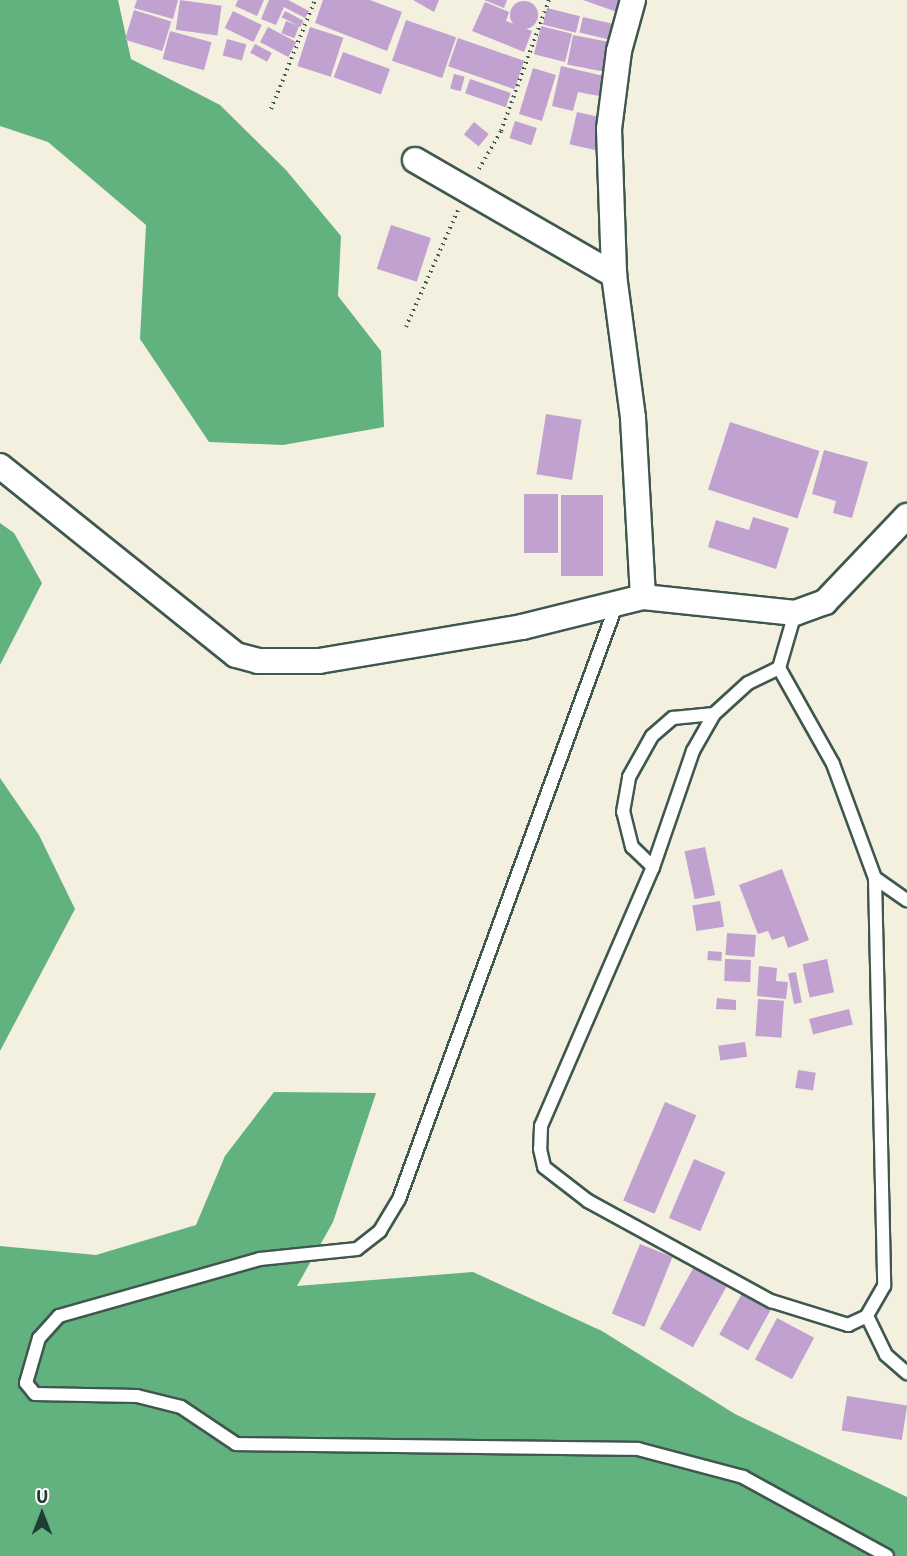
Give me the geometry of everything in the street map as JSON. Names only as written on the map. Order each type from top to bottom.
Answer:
[{"type":"street","points":[[633,0],[610,96],[614,275],[633,418],[643,597]]},
{"type":"street","points":[[415,160],[465,192],[614,275]]},
{"type":"street","points":[[0,466],[236,655],[258,661],[319,661],[522,627],[643,597],[795,613],[825,602],[907,516]]},
{"type":"lane","points":[[617,603],[399,1199],[380,1231],[357,1249],[260,1259],[59,1316],[39,1338],[26,1383],[35,1394],[137,1396],[182,1407],[236,1444],[638,1449],[742,1477],[887,1556]]},
{"type":"lane","points":[[779,668],[748,684],[714,714],[693,751],[653,867],[542,1126],[544,1167],[588,1201],[771,1300],[848,1325],[867,1316],[884,1286],[875,878],[833,764],[779,668],[795,613]]},
{"type":"lane","points":[[653,867],[632,847],[623,812],[629,777],[652,736],[673,718],[714,714]]},
{"type":"lane","points":[[875,878],[907,900]]},
{"type":"lane","points":[[867,1316],[886,1355],[907,1373]]},
{"type":"path","points":[[271,109],[315,0]]},
{"type":"path","points":[[406,327],[465,192],[501,131],[549,0]]},
{"type":"green space","points":[[0,0],[118,0],[131,59],[220,105],[286,170],[341,236],[338,296],[381,351],[384,427],[283,445],[209,442],[140,339],[146,225],[48,142],[0,126]]},
{"type":"green space","points":[[0,523],[14,533],[42,583],[0,665]]},
{"type":"green space","points":[[0,778],[39,835],[75,909],[0,1051]]},
{"type":"green space","points":[[274,1092],[376,1093],[333,1222],[297,1286],[473,1272],[602,1331],[735,1414],[907,1497],[907,1556],[0,1556],[0,1246],[96,1255],[196,1225],[225,1156]]},
{"type":"building","points":[[137,0],[178,0],[173,19],[134,8]]},
{"type":"building","points":[[180,0],[222,6],[217,36],[176,30]]},
{"type":"building","points":[[238,0],[264,0],[257,16],[235,6]]},
{"type":"building","points":[[269,0],[288,0],[309,11],[305,18],[284,7],[276,25],[261,19]]},
{"type":"building","points":[[323,0],[370,0],[402,12],[387,51],[315,23]]},
{"type":"building","points":[[413,0],[439,0],[434,12]]},
{"type":"building","points":[[484,0],[507,0],[504,8]]},
{"type":"building","points":[[583,0],[622,0],[617,12]]},
{"type":"building","points":[[524,1],[534,5],[538,15],[534,25],[524,29],[514,25],[510,15],[514,5]]},
{"type":"building","points":[[485,2],[509,12],[506,21],[532,31],[524,52],[472,31]]},
{"type":"building","points":[[547,8],[580,16],[576,33],[543,24]]},
{"type":"building","points":[[134,10],[171,21],[162,51],[125,40]]},
{"type":"building","points":[[233,11],[262,25],[253,42],[225,28]]},
{"type":"building","points":[[285,11],[304,21],[300,27],[282,17]]},
{"type":"building","points":[[583,17],[619,25],[615,41],[579,33]]},
{"type":"building","points":[[406,20],[456,37],[442,78],[392,61]]},
{"type":"building","points":[[286,21],[299,26],[294,38],[281,33]]},
{"type":"building","points":[[541,26],[572,34],[565,62],[534,54]]},
{"type":"building","points":[[268,27],[296,42],[288,57],[260,42]]},
{"type":"building","points":[[310,27],[343,38],[331,77],[297,66]]},
{"type":"building","points":[[170,31],[212,42],[204,70],[162,59]]},
{"type":"building","points":[[573,35],[615,43],[609,73],[567,64]]},
{"type":"building","points":[[458,38],[524,61],[514,89],[448,66]]},
{"type":"building","points":[[227,39],[246,44],[242,61],[223,55]]},
{"type":"building","points":[[255,44],[272,53],[267,62],[250,53]]},
{"type":"building","points":[[343,52],[390,69],[381,94],[334,77]]},
{"type":"building","points":[[561,66],[608,77],[604,97],[578,92],[573,111],[552,106]]},
{"type":"building","points":[[533,68],[556,75],[542,121],[519,114]]},
{"type":"building","points":[[454,74],[465,77],[461,91],[450,88]]},
{"type":"building","points":[[470,79],[511,93],[506,107],[465,93]]},
{"type":"building","points":[[577,112],[602,118],[595,150],[570,144]]},
{"type":"building","points":[[515,121],[537,128],[531,145],[509,138]]},
{"type":"building","points":[[474,122],[489,134],[479,146],[464,134]]},
{"type":"building","points":[[391,225],[431,238],[417,282],[377,269]]},
{"type":"building","points":[[546,414],[582,420],[572,480],[536,474]]},
{"type":"building","points":[[730,422],[819,451],[797,519],[708,490]]},
{"type":"building","points":[[824,450],[868,462],[852,518],[833,513],[836,501],[812,494]]},
{"type":"building","points":[[524,494],[558,494],[558,553],[524,553]]},
{"type":"building","points":[[561,495],[603,495],[603,576],[561,576]]},
{"type":"building","points":[[753,517],[789,528],[776,569],[708,547],[716,520],[749,530]]},
{"type":"building","points":[[705,847],[715,895],[695,899],[684,851]]},
{"type":"building","points":[[782,869],[809,940],[788,948],[784,936],[772,940],[768,931],[758,934],[739,885]]},
{"type":"building","points":[[720,901],[724,927],[696,931],[692,905]]},
{"type":"building","points":[[727,933],[756,935],[754,957],[725,955]]},
{"type":"building","points":[[708,951],[722,952],[721,961],[707,960]]},
{"type":"building","points":[[725,959],[751,960],[750,982],[724,981]]},
{"type":"building","points":[[827,959],[834,992],[810,997],[803,964]]},
{"type":"building","points":[[759,966],[777,968],[776,981],[788,982],[786,999],[757,996]]},
{"type":"building","points":[[796,972],[802,1002],[794,1004],[788,974]]},
{"type":"building","points":[[717,998],[736,1000],[736,1010],[716,1009]]},
{"type":"building","points":[[758,999],[784,1001],[781,1038],[755,1036]]},
{"type":"building","points":[[849,1009],[853,1025],[813,1034],[809,1019]]},
{"type":"building","points":[[745,1042],[747,1057],[720,1061],[718,1046]]},
{"type":"building","points":[[798,1070],[816,1073],[813,1091],[795,1088]]},
{"type":"building","points":[[665,1102],[696,1115],[654,1214],[623,1200]]},
{"type":"building","points":[[694,1159],[725,1172],[700,1231],[669,1218]]},
{"type":"building","points":[[640,1244],[672,1257],[644,1327],[612,1314]]},
{"type":"building","points":[[695,1265],[728,1283],[693,1347],[660,1329]]},
{"type":"building","points":[[744,1290],[773,1306],[748,1351],[719,1335]]},
{"type":"building","points":[[777,1318],[814,1338],[792,1379],[755,1359]]},
{"type":"building","points":[[847,1396],[907,1406],[902,1440],[842,1431]]}]
